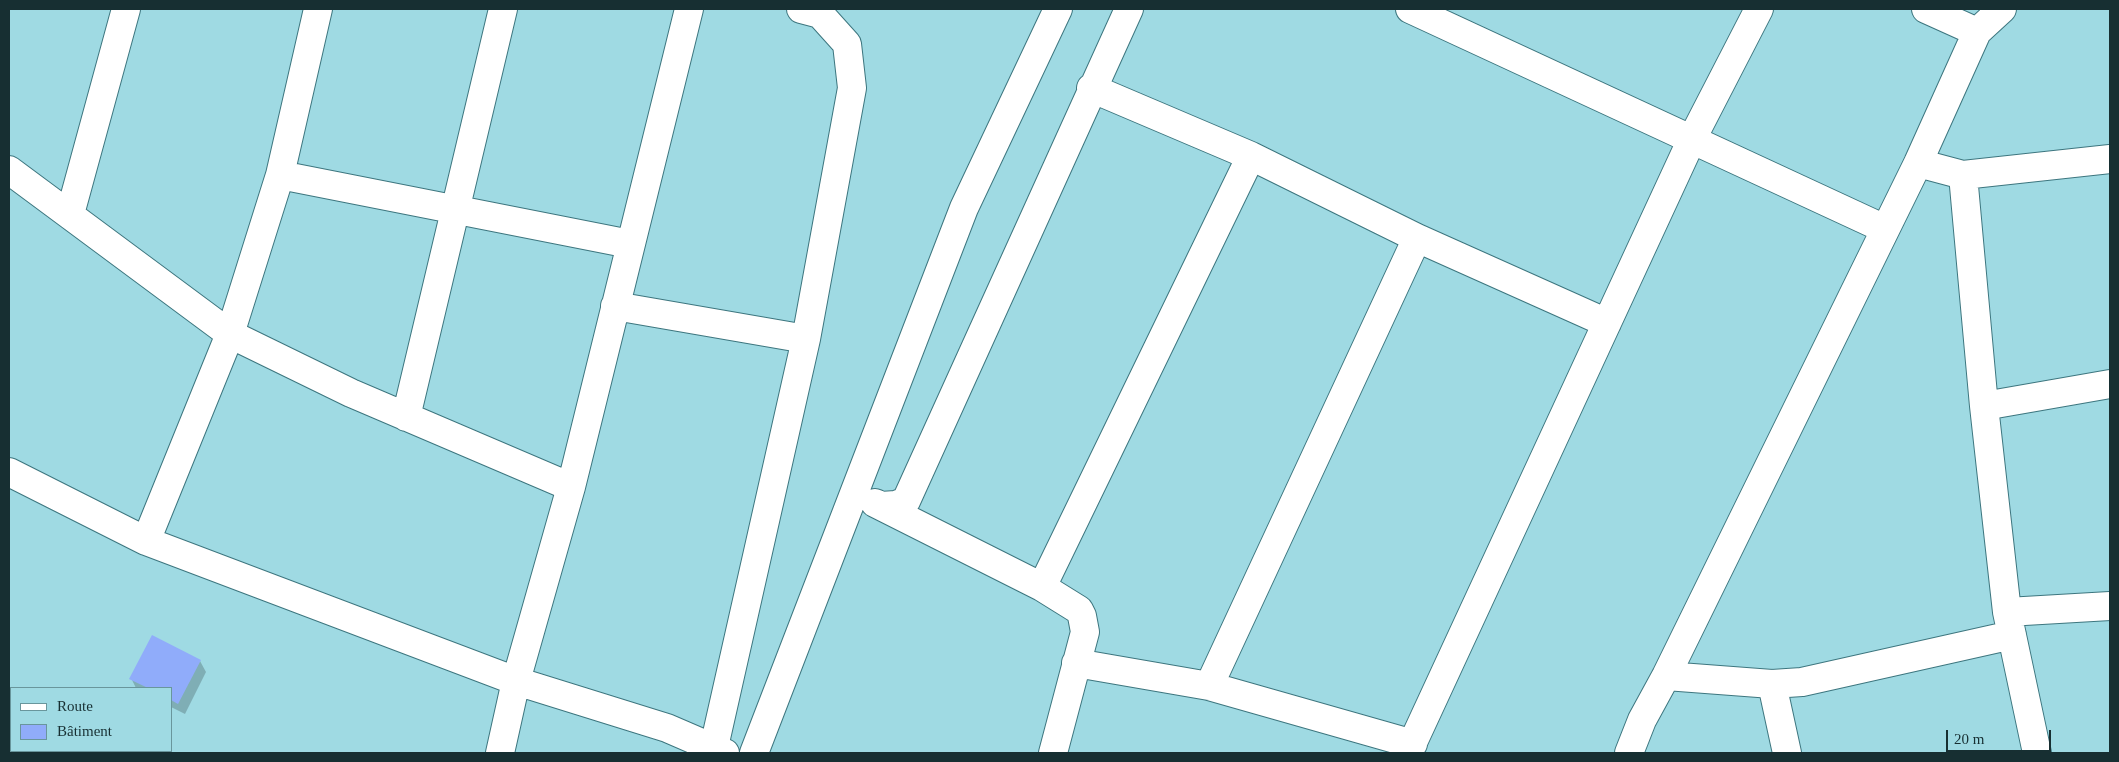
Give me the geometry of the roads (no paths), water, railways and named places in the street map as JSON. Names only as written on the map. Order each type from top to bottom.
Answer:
[{"type":"street","points":[[70,214],[126,9]]},
{"type":"street","points":[[146,541],[230,334],[280,175],[318,9]]},
{"type":"street","points":[[406,417],[503,9]]},
{"type":"street","points":[[500,753],[516,681],[571,487],[689,9]]},
{"type":"street","points":[[9,472],[146,541],[516,681],[667,728],[719,750],[806,338],[852,88],[847,44],[820,14],[801,9]]},
{"type":"street","points":[[754,753],[856,493],[964,208],[1058,9]]},
{"type":"street","points":[[881,506],[896,506],[906,501],[1091,88],[1129,9]]},
{"type":"street","points":[[1410,9],[1885,229]]},
{"type":"street","points":[[1076,663],[1210,686],[1410,749],[1692,139],[1759,9]]},
{"type":"street","points":[[1926,9],[1977,32]]},
{"type":"street","points":[[1629,753],[1642,720],[1666,676],[1918,163],[1977,32],[2002,9]]},
{"type":"street","points":[[1091,88],[1252,156],[1416,238],[1608,323]]},
{"type":"street","points":[[1042,587],[1252,156]]},
{"type":"street","points":[[1918,163],[1964,175],[2110,159]]},
{"type":"street","points":[[9,170],[230,334],[406,417],[571,487]]},
{"type":"street","points":[[280,175],[456,208],[630,244]]},
{"type":"street","points":[[1964,175],[1984,406],[2010,624],[2037,753]]},
{"type":"street","points":[[1210,686],[1416,238]]},
{"type":"street","points":[[615,306],[806,338]]},
{"type":"street","points":[[1984,406],[2110,384]]},
{"type":"street","points":[[856,493],[1042,587],[1074,606],[1082,616],[1085,632],[1053,753]]},
{"type":"street","points":[[1666,676],[1772,684],[1802,682],[2010,624],[2110,606]]},
{"type":"street","points":[[1772,684],[1787,753]]}]
